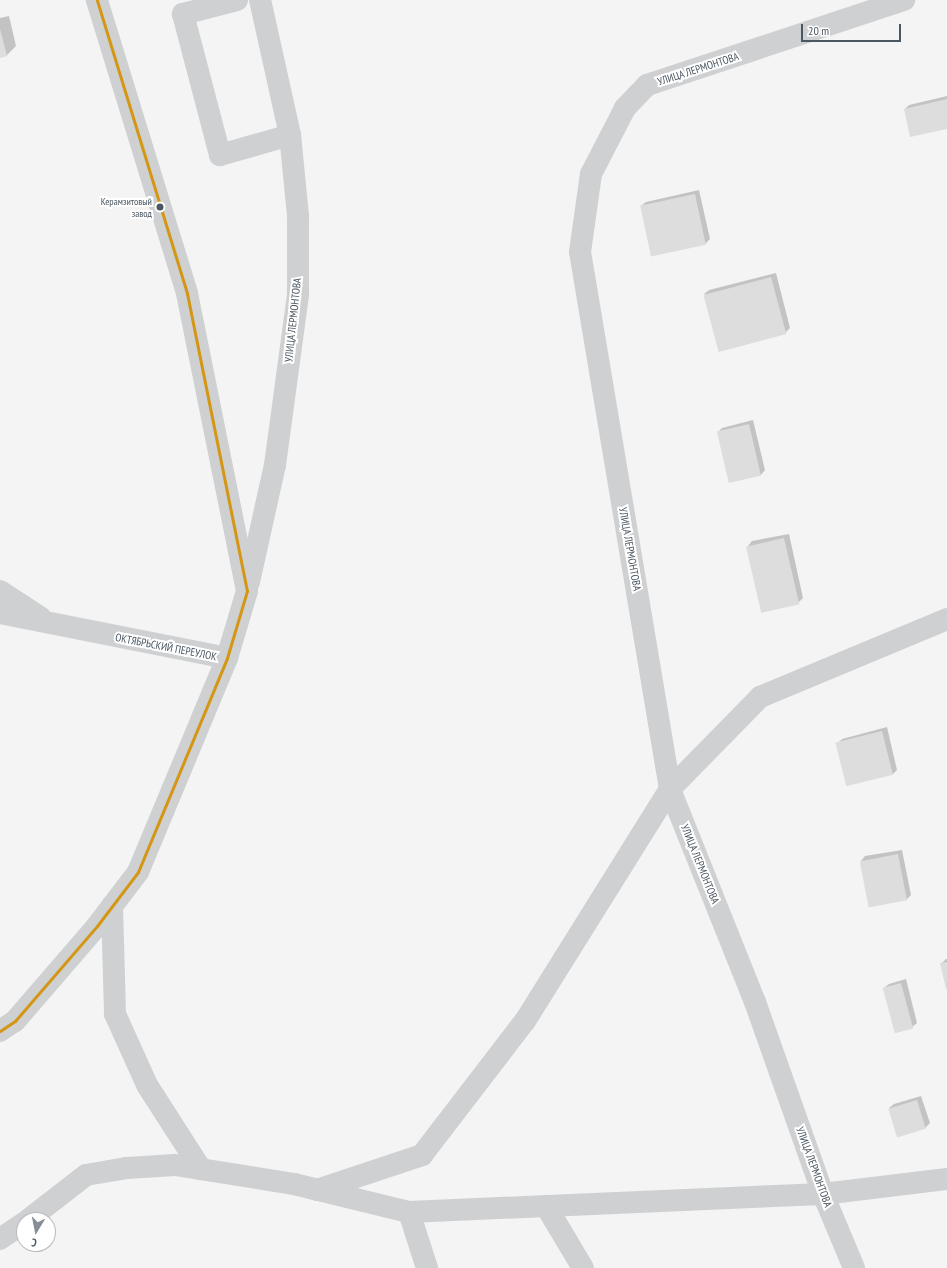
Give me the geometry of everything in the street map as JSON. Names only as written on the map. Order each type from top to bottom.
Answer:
[{"type":"street","points":[[97,0],[187,293],[247,591]]},
{"type":"street","points":[[237,0],[183,14],[220,155],[290,135]]},
{"type":"street","name":"УЛИЦА ЛЕРМОНТОВА","points":[[227,658],[247,591],[275,465],[298,294],[298,216],[290,135],[260,0]]},
{"type":"street","name":"УЛИЦА ЛЕРМОНТОВА","points":[[854,1268],[823,1194],[755,1002],[670,789],[580,252],[591,174],[625,108],[647,85],[904,0]]},
{"type":"street","points":[[0,591],[53,625]]},
{"type":"street","name":"ОКТЯБРЬСКИЙ ПЕРЕУЛОК","points":[[0,612],[53,625],[227,658],[138,872],[112,906],[15,1021],[0,1031]]},
{"type":"street","points":[[317,1190],[422,1155],[525,1021],[670,789],[760,697],[947,619]]},
{"type":"street","points":[[112,906],[116,1014],[147,1085],[201,1169]]},
{"type":"street","points":[[38,1212],[86,1175],[127,1168],[175,1165],[317,1190],[409,1212],[823,1194],[947,1179]]},
{"type":"street","points":[[546,1206],[583,1268]]},
{"type":"street","points":[[409,1212],[427,1268]]},
{"type":"street","points":[[0,1240],[16,1229]]},
{"type":"building","points":[[0,29],[7,56],[0,58]]},
{"type":"building","points":[[947,99],[947,129],[910,137],[904,109]]},
{"type":"building","points":[[695,194],[706,245],[651,257],[640,206]]},
{"type":"building","points":[[771,277],[786,334],[719,352],[703,295]]},
{"type":"building","points":[[749,424],[761,476],[729,483],[717,431]]},
{"type":"building","points":[[784,538],[799,604],[761,613],[746,547]]},
{"type":"building","points":[[882,731],[893,775],[846,786],[835,743]]},
{"type":"building","points":[[898,854],[907,900],[869,908],[860,861]]},
{"type":"building","points":[[947,962],[947,989],[946,989],[940,963]]},
{"type":"building","points":[[901,983],[913,1028],[895,1033],[883,988]]},
{"type":"building","points":[[917,1100],[926,1129],[897,1137],[888,1109]]},
{"type":"transit line","points":[[0,1031],[15,1021],[97,926],[138,872],[227,658],[247,591],[187,293],[97,0]]},
{"type":"place","name":"Керамзитовый завод","points":[[160,207]]}]
